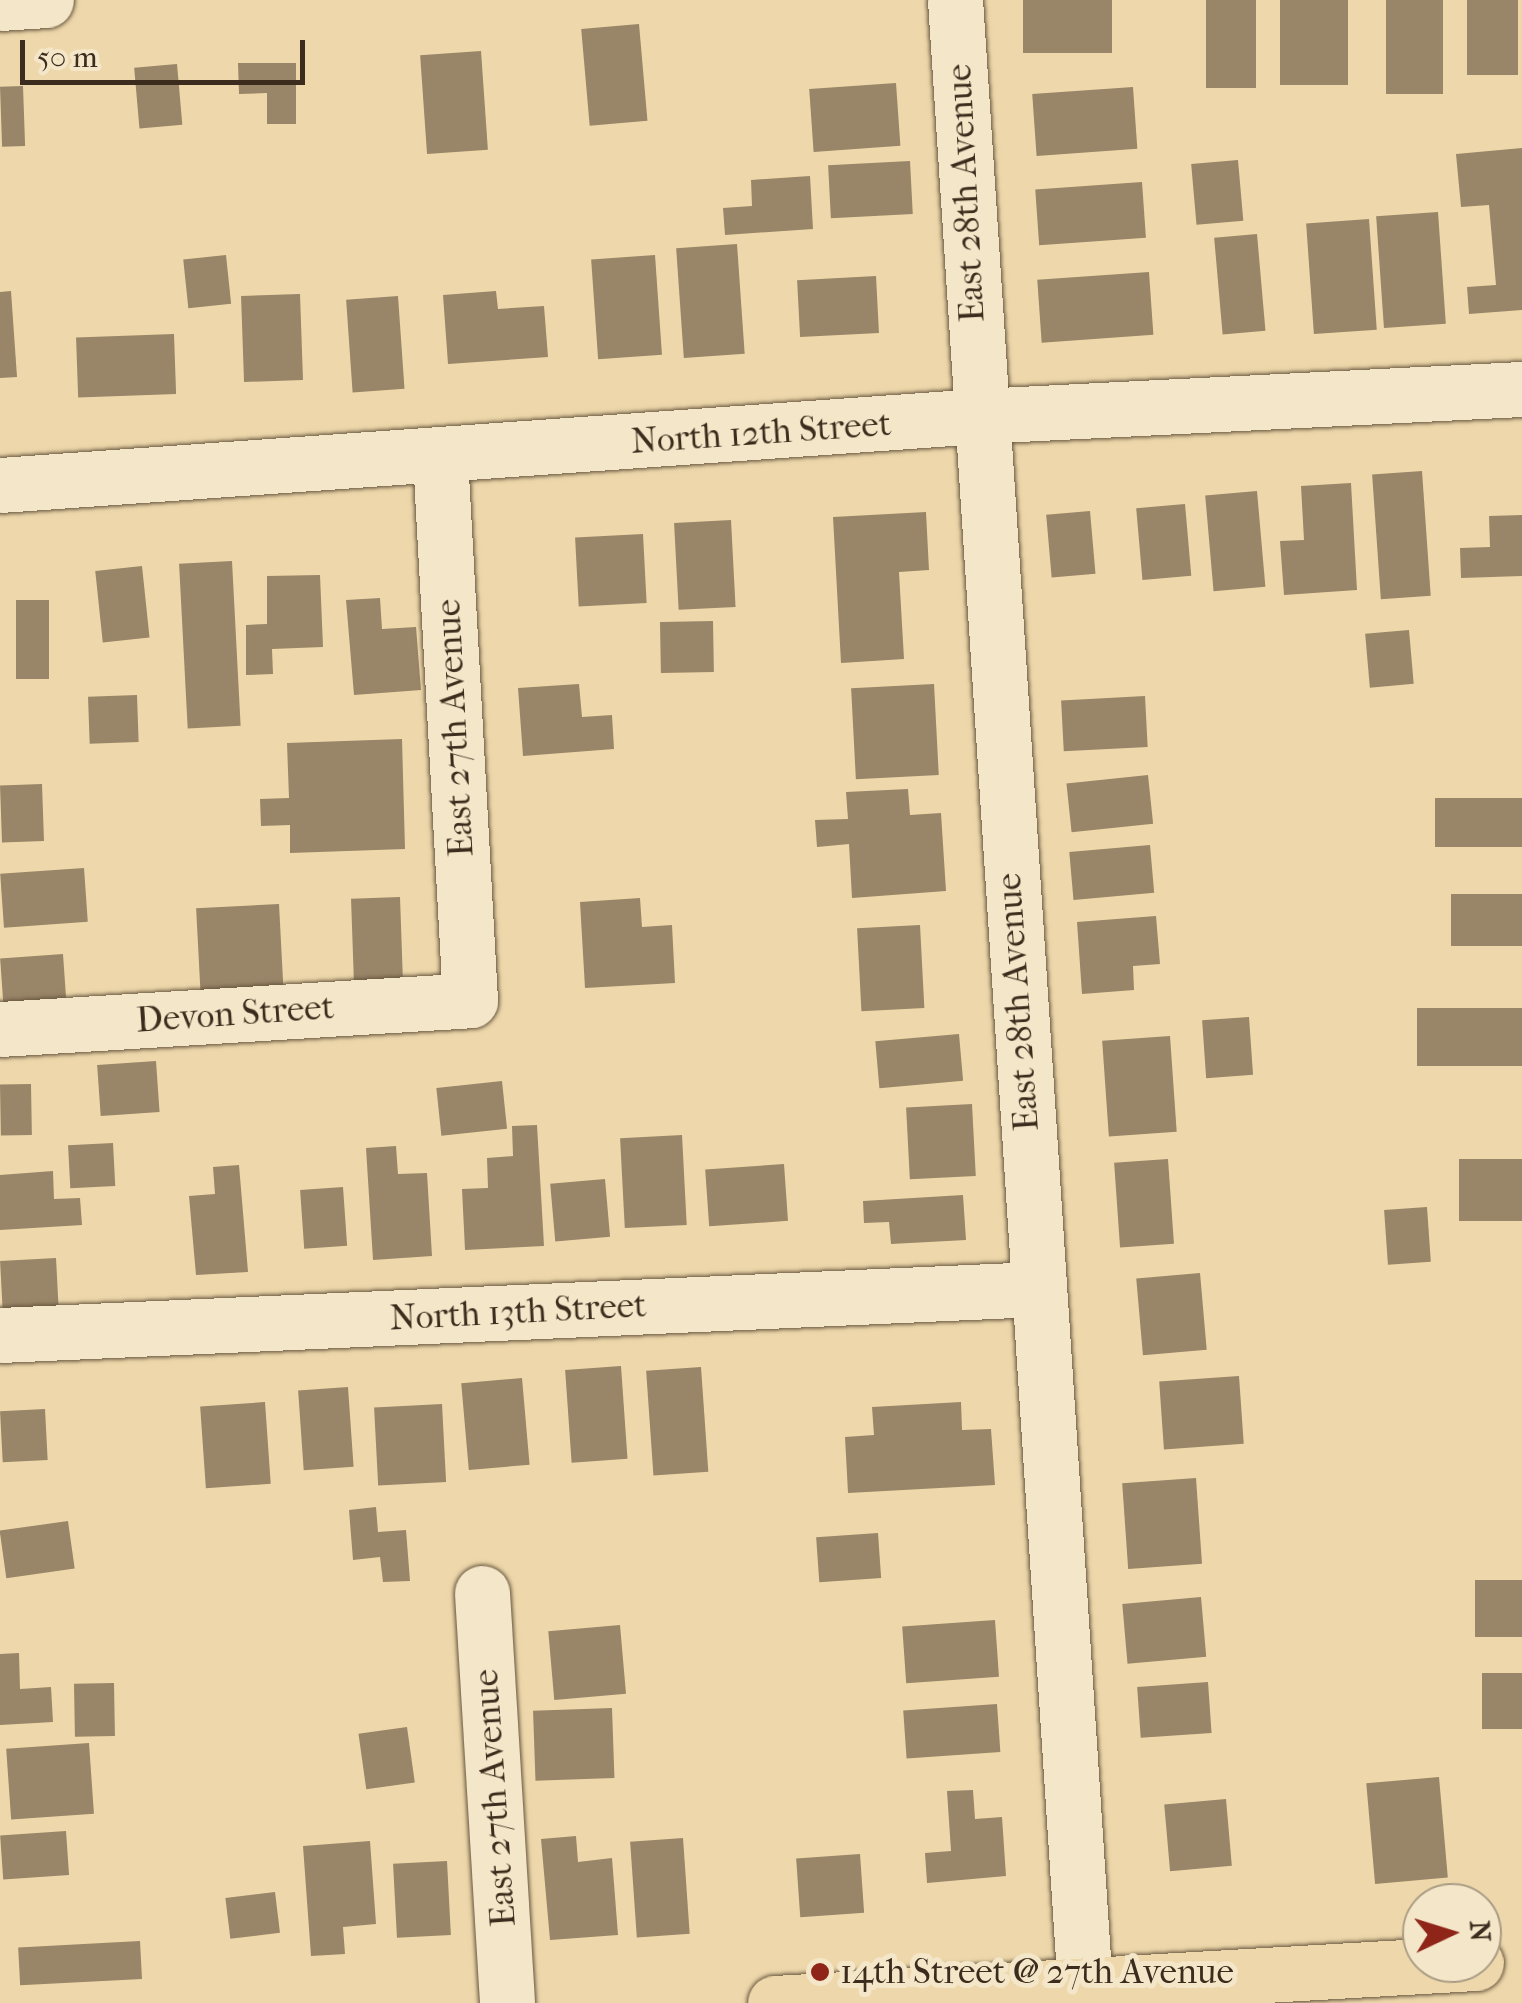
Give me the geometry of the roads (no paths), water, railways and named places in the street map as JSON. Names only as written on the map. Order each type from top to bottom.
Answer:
[{"type":"main road","points":[[775,2003],[1085,1995],[1402,1969]]},
{"type":"street","points":[[0,3],[46,0]]},
{"type":"street","name":"East 28th Avenue","points":[[955,0],[979,416],[1085,1995]]},
{"type":"street","name":"North 12th Street","points":[[0,486],[979,416],[1522,389]]},
{"type":"street","name":"East 27th Avenue","points":[[440,457],[470,1000]]},
{"type":"street","name":"Devon Street","points":[[0,1029],[470,1000]]},
{"type":"street","name":"North 13th Street","points":[[0,1335],[1037,1290]]},
{"type":"street","name":"East 27th Avenue","points":[[482,1593],[508,2003]]},
{"type":"place","name":"14th Street @ 27th Avenue","points":[[820,1972]]}]
